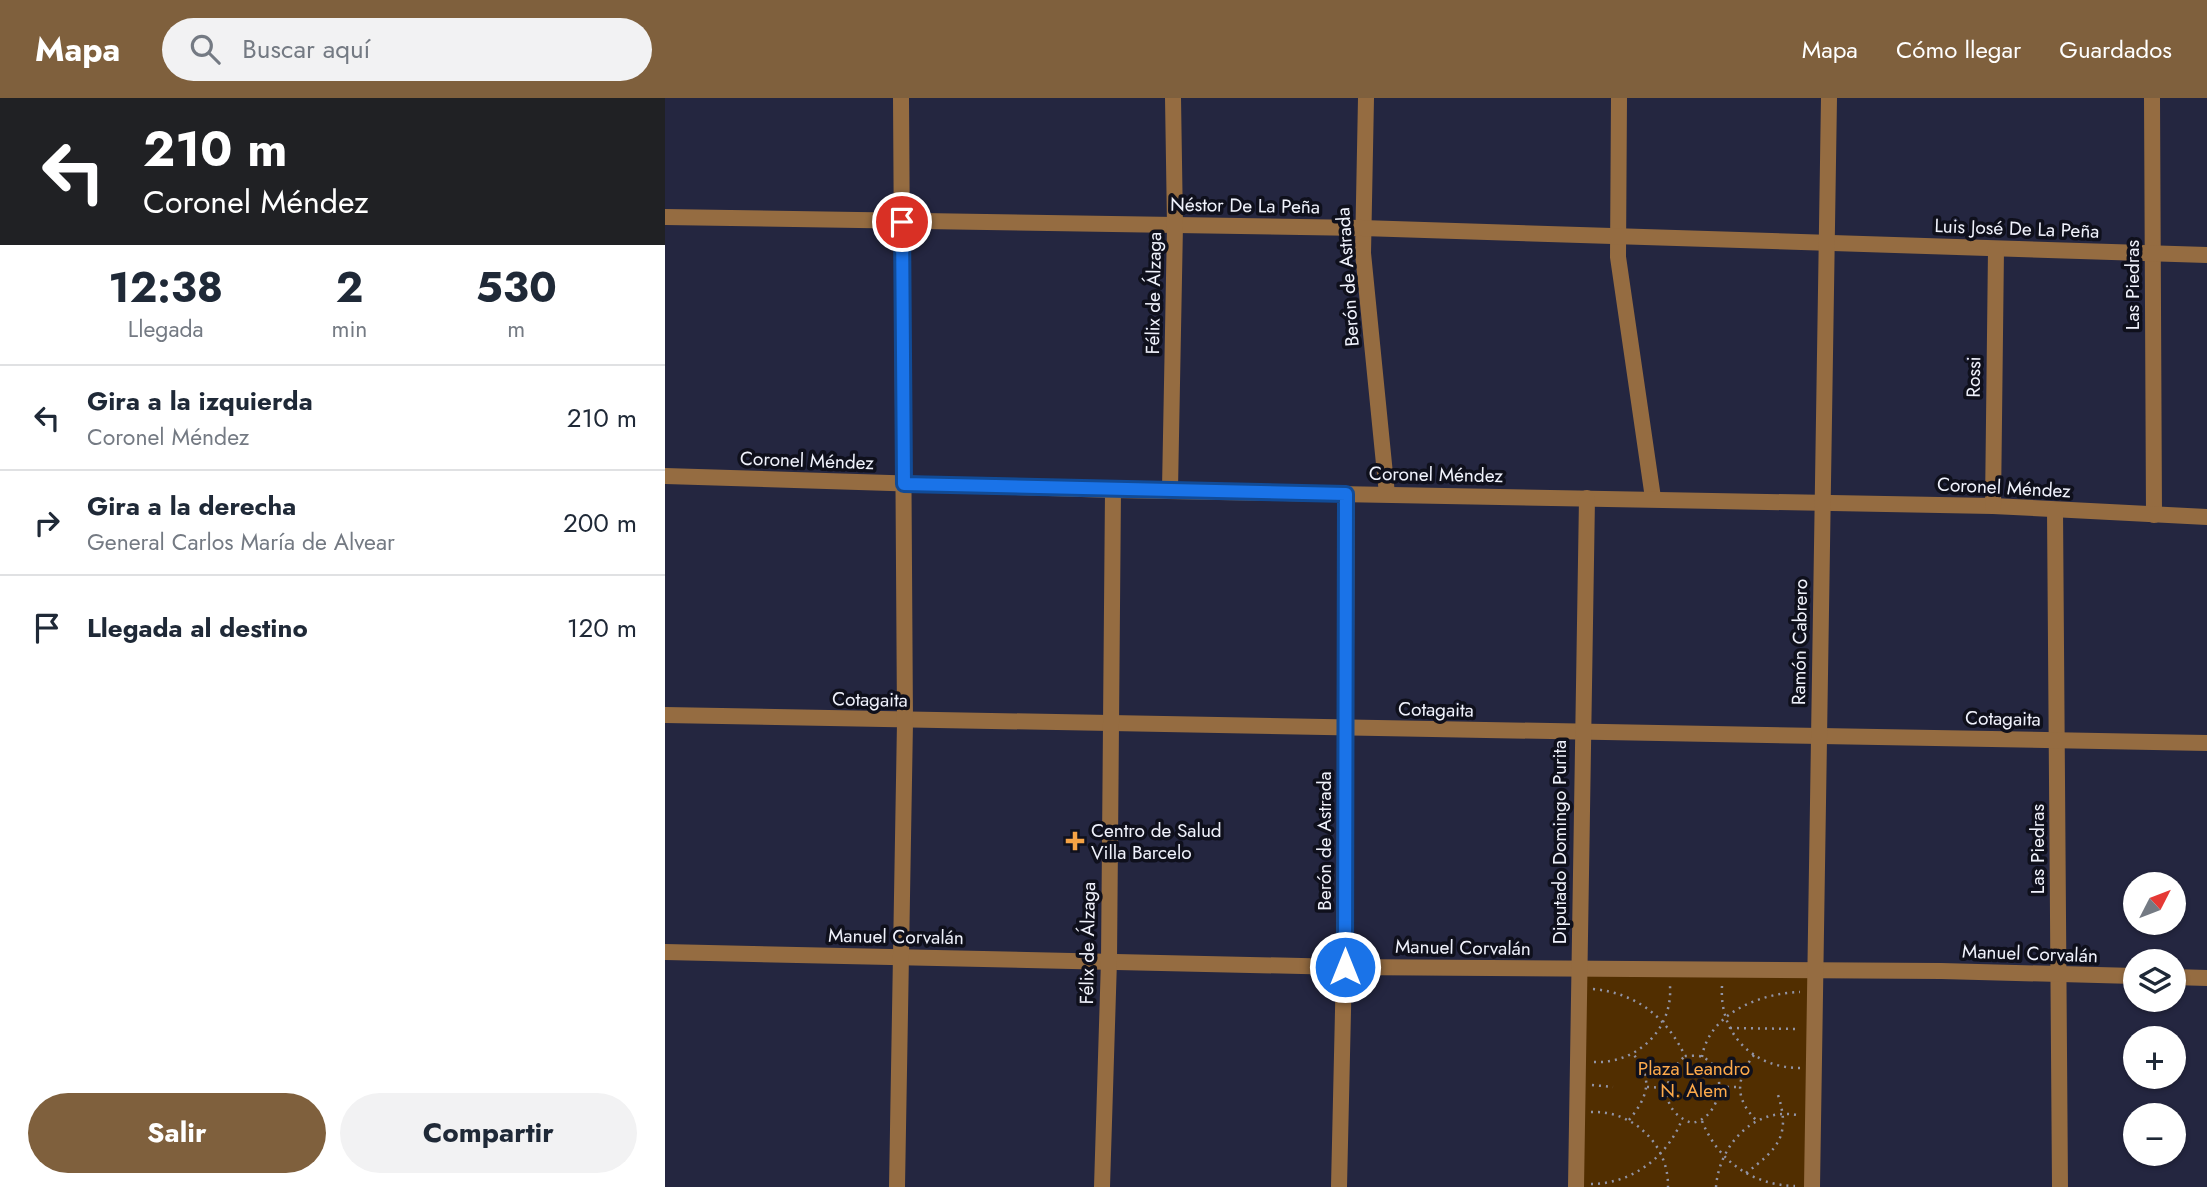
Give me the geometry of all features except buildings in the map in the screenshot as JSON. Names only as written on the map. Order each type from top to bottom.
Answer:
[{"type":"street","points":[[897,1187],[905,722],[901,98]]},
{"type":"street","name":"Félix de Álzaga","points":[[1170,489],[1175,225],[1173,98]]},
{"type":"street","name":"Berón de Astrada","points":[[1366,98],[1362,228],[1387,494]]},
{"type":"street","points":[[1619,98],[1617,237],[1653,498]]},
{"type":"street","name":"Ramón Cabrero","points":[[1812,1185],[1829,98]]},
{"type":"street","name":"Las Piedras","points":[[2151,98],[2154,515]]},
{"type":"street","name":"Néstor De La Peña","points":[[665,217],[1362,228],[1825,243]]},
{"type":"street","name":"Luis José De La Peña","points":[[1825,243],[2207,255]]},
{"type":"street","name":"Rossi","points":[[1993,506],[1996,249]]},
{"type":"street","name":"Coronel Méndez","points":[[665,476],[1113,490],[1993,506],[2207,517]]},
{"type":"street","name":"Félix de Álzaga","points":[[1103,1187],[1109,960],[1113,490]]},
{"type":"street","name":"Berón de Astrada","points":[[1339,1187],[1345,967],[1346,494]]},
{"type":"street","name":"Diputado Domingo Purita","points":[[1576,1185],[1581,732],[1587,498]]},
{"type":"street","name":"Las Piedras","points":[[2055,510],[2060,1187]]},
{"type":"street","name":"Cotagaita","points":[[665,715],[905,722],[1110,723],[2207,743]]},
{"type":"street","name":"Manuel Corvalán","points":[[665,952],[1345,967],[1669,968],[2123,976]]},
{"type":"street","points":[[2186,977],[2207,978]]},
{"type":"path","points":[[1579,1060],[1603,1063],[1633,1054],[1655,1035],[1669,1003],[1669,968]]},
{"type":"path","points":[[1726,971],[1721,997],[1725,1019],[1738,1042],[1754,1055],[1779,1066],[1814,1069]]},
{"type":"path","points":[[1580,993],[1593,989],[1621,993],[1647,1007],[1663,1021],[1685,1056]]},
{"type":"path","points":[[1702,1057],[1711,1034],[1725,1019],[1758,999],[1787,992],[1817,992]]},
{"type":"path","points":[[1730,1028],[1815,1029]]},
{"type":"path","points":[[1629,1120],[1640,1107],[1647,1087],[1643,1066],[1633,1054]]},
{"type":"path","points":[[1754,1055],[1739,1080],[1739,1087],[1744,1108],[1757,1121]]},
{"type":"path","points":[[1685,1056],[1702,1057],[1713,1068],[1720,1087],[1718,1101],[1702,1121],[1692,1123],[1682,1119],[1670,1103],[1667,1088],[1672,1070],[1685,1056]]},
{"type":"path","points":[[1578,1085],[1613,1087]]},
{"type":"path","points":[[1647,1087],[1667,1088]]},
{"type":"path","points":[[1720,1087],[1739,1087]]},
{"type":"path","points":[[1746,1173],[1776,1147],[1781,1136],[1784,1114],[1778,1095]]},
{"type":"path","points":[[1578,1114],[1608,1113],[1629,1120],[1649,1136],[1661,1154],[1668,1187]]},
{"type":"path","points":[[1716,1187],[1723,1157],[1737,1135],[1757,1121],[1784,1114],[1814,1118]]},
{"type":"path","points":[[1576,1185],[1624,1178],[1661,1154],[1682,1119]]},
{"type":"path","points":[[1702,1121],[1709,1139],[1723,1157],[1746,1173],[1784,1185],[1812,1185]]},
{"type":"green space","name":"Plaza Leandro N. Alem","points":[[1580,969],[1817,971],[1812,1187],[1576,1187]]},
{"type":"place","name":"Centro de Salud Villa Barcelo","points":[[1075,841]]},
{"type":"route","points":[[902,222],[904,484],[1346,494],[1345,967]]}]
